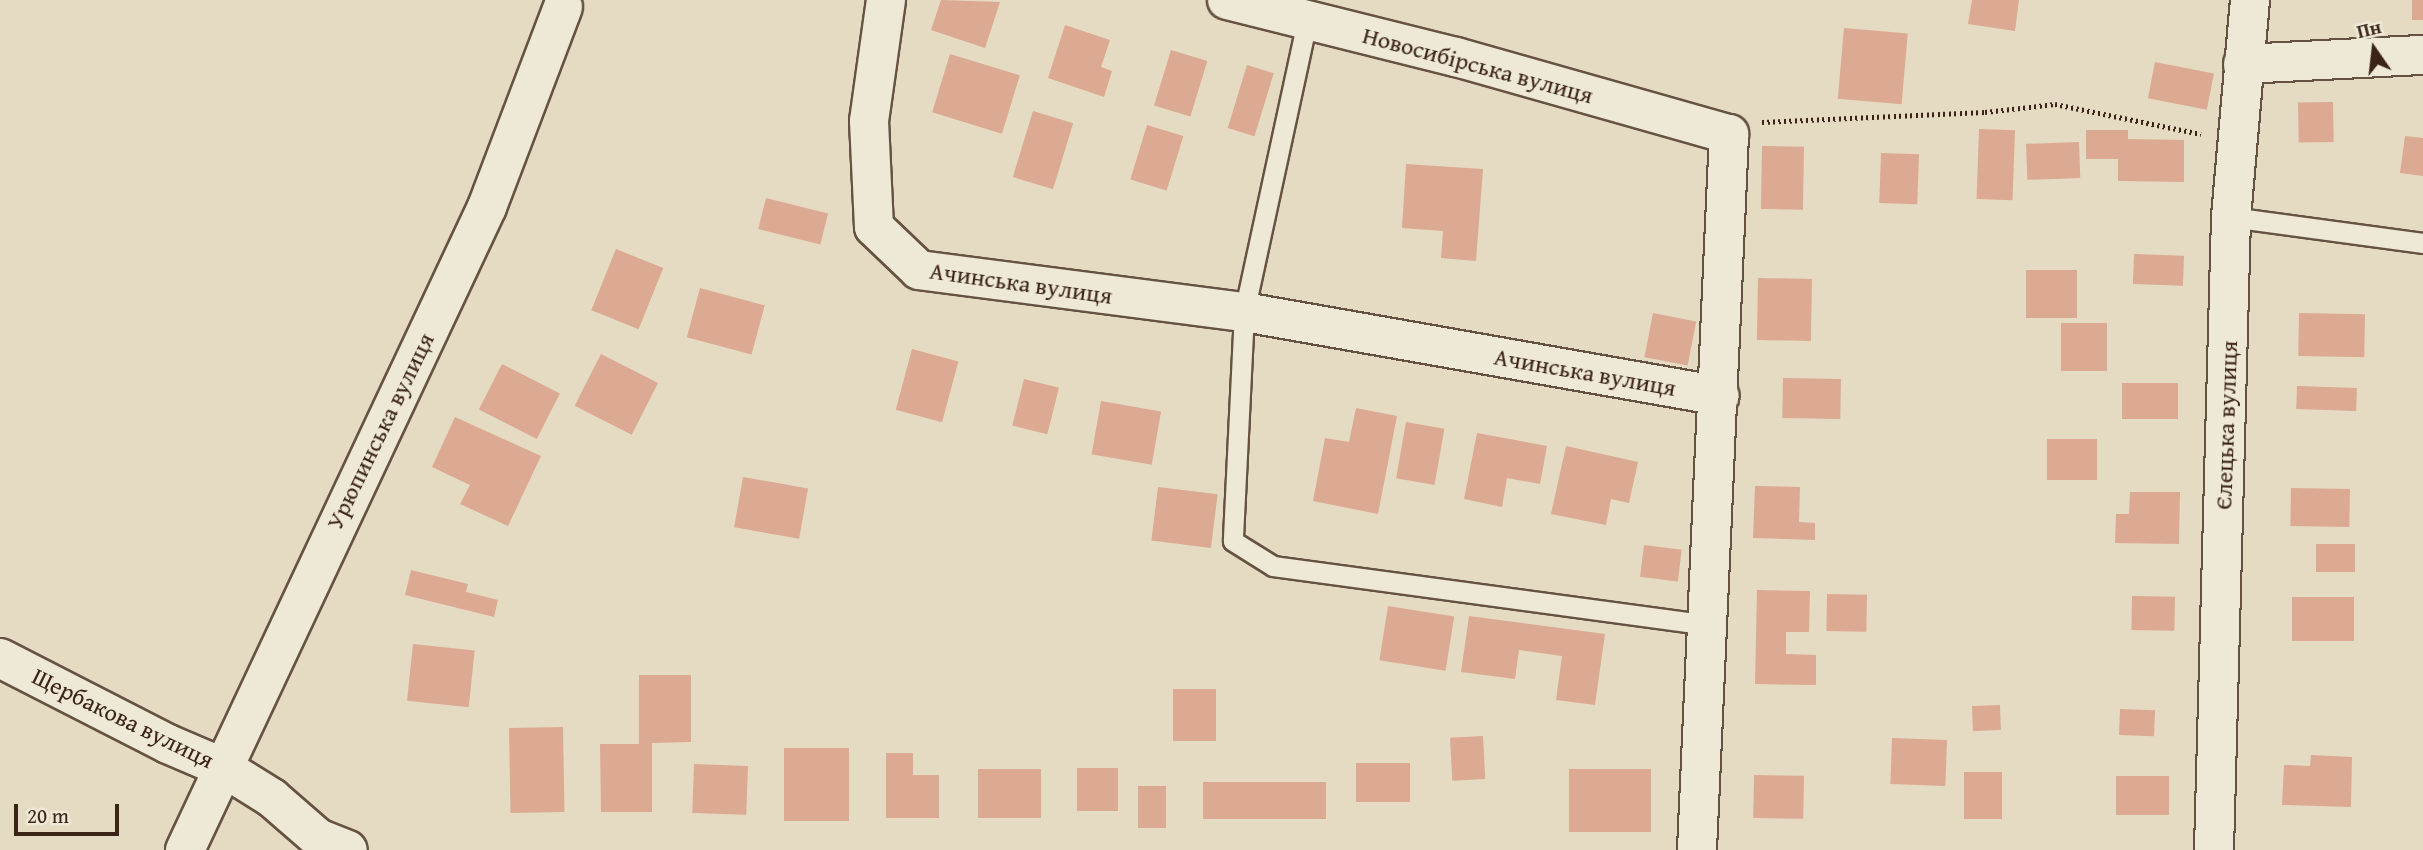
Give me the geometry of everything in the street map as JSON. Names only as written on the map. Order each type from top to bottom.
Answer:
[{"type":"street","name":"Ачинська вулиця","points":[[886,0],[869,121],[874,227],[919,270],[1244,312],[1720,396]]},
{"type":"street","name":"Новосибірська вулиця","points":[[1228,0],[1456,57],[1729,134]]},
{"type":"street","name":"Єлецька вулиця","points":[[2214,850],[2231,217],[2250,0]]},
{"type":"street","name":"Урюпинська вулиця","points":[[185,850],[487,207],[558,2]]},
{"type":"street","points":[[2243,64],[2423,55]]},
{"type":"street","points":[[1697,850],[1720,396],[1729,134]]},
{"type":"street","name":"Щербакова вулиця","points":[[0,657],[224,768],[272,798],[318,838],[348,850]]},
{"type":"lane","points":[[1307,21],[1244,312],[1233,541],[1273,566],[1709,625]]},
{"type":"lane","points":[[2231,217],[2423,243]]},
{"type":"path","points":[[1729,134],[1748,122],[1985,112],[2055,104],[2238,142]]},
{"type":"building","points":[[941,0],[1000,2],[985,48],[931,30]]},
{"type":"building","points":[[1972,0],[2019,0],[2015,31],[1968,24]]},
{"type":"building","points":[[2412,0],[2423,0],[2423,20],[2412,20]]},
{"type":"building","points":[[1065,25],[1110,40],[1101,67],[1112,71],[1104,97],[1048,78]]},
{"type":"building","points":[[1844,28],[1908,34],[1902,104],[1838,99]]},
{"type":"building","points":[[1171,50],[1207,61],[1190,117],[1154,105]]},
{"type":"building","points":[[950,54],[1020,75],[1002,134],[932,112]]},
{"type":"building","points":[[2155,62],[2214,73],[2207,110],[2148,98]]},
{"type":"building","points":[[1247,65],[1274,73],[1254,136],[1228,128]]},
{"type":"building","points":[[2333,102],[2334,142],[2299,143],[2298,103]]},
{"type":"building","points":[[1033,111],[1073,123],[1053,189],[1013,177]]},
{"type":"building","points":[[1147,125],[1183,136],[1167,191],[1130,180]]},
{"type":"building","points":[[1979,129],[2015,130],[2013,200],[1977,199]]},
{"type":"building","points":[[2086,130],[2128,130],[2128,139],[2184,140],[2184,182],[2118,181],[2118,159],[2086,159]]},
{"type":"building","points":[[2405,136],[2423,138],[2423,176],[2400,173]]},
{"type":"building","points":[[2079,142],[2080,178],[2027,180],[2026,144]]},
{"type":"building","points":[[1762,146],[1804,147],[1803,210],[1761,209]]},
{"type":"building","points":[[1881,153],[1919,154],[1917,204],[1879,203]]},
{"type":"building","points":[[1406,164],[1483,169],[1476,261],[1441,258],[1443,231],[1402,228]]},
{"type":"building","points":[[766,198],[828,213],[820,245],[758,229]]},
{"type":"building","points":[[616,249],[663,268],[639,329],[591,310]]},
{"type":"building","points":[[2134,254],[2184,256],[2183,286],[2133,284]]},
{"type":"building","points":[[2026,270],[2077,270],[2077,318],[2026,318]]},
{"type":"building","points":[[1758,278],[1812,279],[1811,341],[1757,340]]},
{"type":"building","points":[[700,288],[765,305],[752,355],[687,337]]},
{"type":"building","points":[[1653,313],[1696,321],[1688,366],[1644,357]]},
{"type":"building","points":[[2299,313],[2365,314],[2364,357],[2298,356]]},
{"type":"building","points":[[2061,323],[2107,323],[2107,371],[2061,371]]},
{"type":"building","points":[[912,349],[958,361],[942,422],[896,410]]},
{"type":"building","points":[[601,354],[658,383],[632,435],[575,406]]},
{"type":"building","points":[[502,364],[560,394],[537,439],[479,409]]},
{"type":"building","points":[[1783,378],[1841,379],[1840,419],[1782,418]]},
{"type":"building","points":[[1024,379],[1059,388],[1047,434],[1012,426]]},
{"type":"building","points":[[2122,383],[2178,383],[2178,419],[2122,419]]},
{"type":"building","points":[[2297,386],[2357,388],[2356,411],[2296,409]]},
{"type":"building","points":[[1101,401],[1161,412],[1152,465],[1092,454]]},
{"type":"building","points":[[1356,408],[1397,416],[1378,514],[1313,501],[1325,438],[1349,442]]},
{"type":"building","points":[[455,417],[541,456],[508,526],[460,504],[470,485],[432,467]]},
{"type":"building","points":[[1406,422],[1444,429],[1435,485],[1396,478]]},
{"type":"building","points":[[1477,433],[1547,446],[1540,484],[1507,478],[1502,507],[1464,499]]},
{"type":"building","points":[[2047,439],[2097,439],[2097,480],[2047,480]]},
{"type":"building","points":[[1566,446],[1638,462],[1629,503],[1611,499],[1606,525],[1551,514]]},
{"type":"building","points":[[743,477],[808,488],[799,539],[734,527]]},
{"type":"building","points":[[1755,486],[1800,487],[1799,522],[1815,523],[1815,540],[1753,538]]},
{"type":"building","points":[[1158,487],[1218,494],[1211,548],[1151,541]]},
{"type":"building","points":[[2291,488],[2350,489],[2349,527],[2290,526]]},
{"type":"building","points":[[2130,492],[2180,492],[2179,544],[2115,543],[2116,514],[2129,514]]},
{"type":"building","points":[[2316,544],[2355,544],[2355,572],[2316,572]]},
{"type":"building","points":[[1644,545],[1682,550],[1678,581],[1640,577]]},
{"type":"building","points":[[411,570],[468,584],[466,592],[498,600],[494,617],[405,595]]},
{"type":"building","points":[[1757,590],[1810,591],[1809,632],[1786,632],[1786,654],[1816,655],[1816,685],[1755,684]]},
{"type":"building","points":[[1827,594],[1867,595],[1866,632],[1826,631]]},
{"type":"building","points":[[2132,596],[2175,597],[2174,631],[2131,630]]},
{"type":"building","points":[[2292,597],[2354,597],[2354,641],[2292,641]]},
{"type":"building","points":[[1388,606],[1454,616],[1446,671],[1379,660]]},
{"type":"building","points":[[1469,616],[1605,634],[1595,705],[1556,700],[1562,656],[1519,650],[1515,679],[1461,672]]},
{"type":"building","points":[[413,644],[475,650],[469,707],[407,701]]},
{"type":"building","points":[[639,675],[691,675],[691,742],[652,743],[652,812],[601,812],[600,744],[639,744]]},
{"type":"building","points":[[1173,689],[1216,689],[1216,741],[1173,741]]},
{"type":"building","points":[[2000,705],[2001,730],[1973,731],[1972,706]]},
{"type":"building","points":[[2120,709],[2155,710],[2154,736],[2119,735]]},
{"type":"building","points":[[563,727],[564,812],[510,813],[509,728]]},
{"type":"building","points":[[1483,736],[1485,779],[1452,781],[1450,738]]},
{"type":"building","points":[[1892,738],[1947,740],[1945,786],[1890,784]]},
{"type":"building","points":[[784,748],[849,748],[849,821],[784,821]]},
{"type":"building","points":[[886,753],[913,753],[913,775],[939,775],[939,818],[886,818]]},
{"type":"building","points":[[2311,755],[2352,757],[2351,807],[2282,805],[2284,765],[2310,766]]},
{"type":"building","points":[[1356,763],[1410,763],[1410,802],[1356,802]]},
{"type":"building","points":[[694,764],[748,766],[746,815],[692,813]]},
{"type":"building","points":[[1077,768],[1118,768],[1118,811],[1077,811]]},
{"type":"building","points":[[978,769],[1041,769],[1041,818],[978,818]]},
{"type":"building","points":[[1569,769],[1651,769],[1651,832],[1569,832]]},
{"type":"building","points":[[1964,772],[2002,772],[2002,819],[1964,819]]},
{"type":"building","points":[[1754,775],[1804,776],[1803,819],[1753,818]]},
{"type":"building","points":[[2116,776],[2169,776],[2169,815],[2116,815]]},
{"type":"building","points":[[1203,782],[1326,782],[1326,819],[1203,819]]},
{"type":"building","points":[[1138,786],[1166,786],[1166,828],[1138,828]]}]
